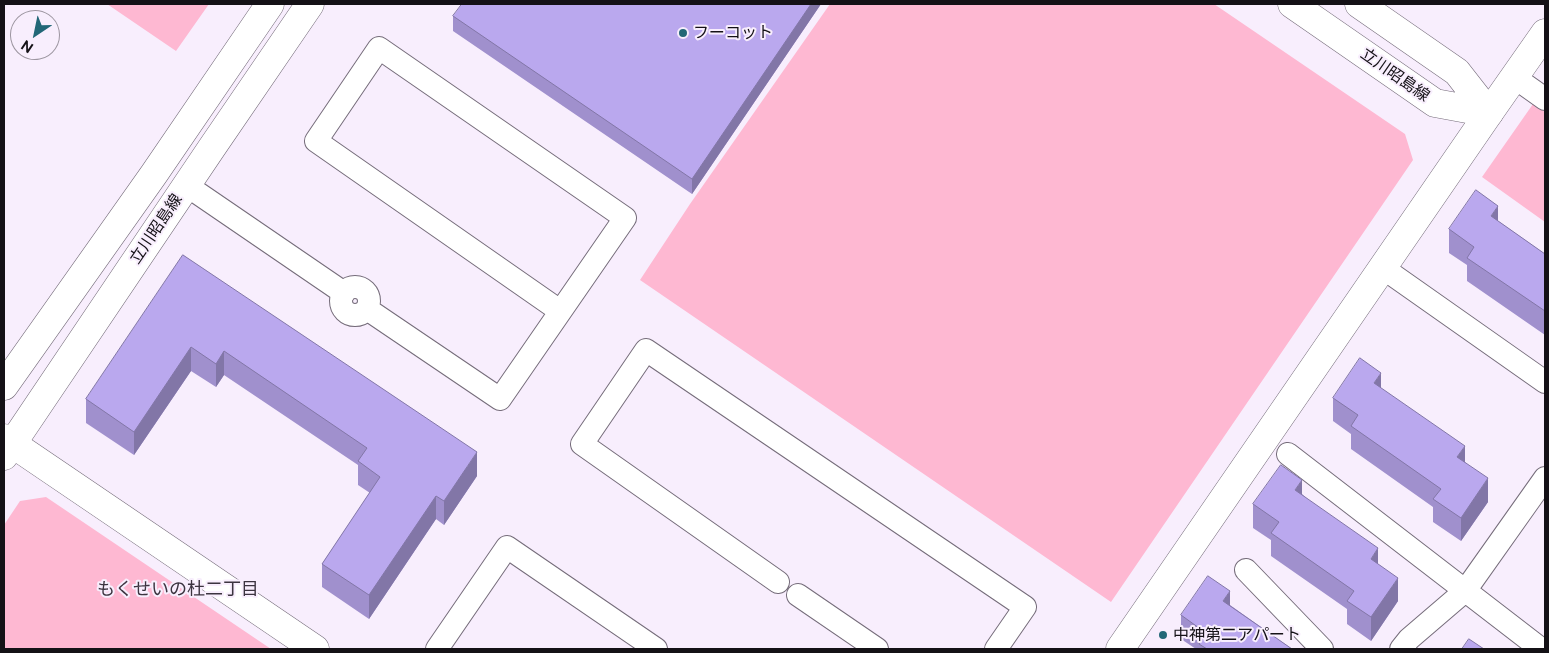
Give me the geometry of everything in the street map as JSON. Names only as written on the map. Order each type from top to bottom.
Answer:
[{"type":"main road","name":"立川昭島線","points":[[4,386],[154,174],[270,4]]},
{"type":"main road","name":"立川昭島線","points":[[6,446],[43,400],[186,185],[310,4]]},
{"type":"main road","name":"立川昭島線","points":[[1292,4],[1435,103],[1489,113]]},
{"type":"main road","points":[[1359,4],[1457,72],[1489,113]]},
{"type":"main road","points":[[1120,649],[1545,33]]},
{"type":"main road","points":[[6,446],[315,649]]},
{"type":"street","points":[[186,185],[344,293],[342,305],[347,312],[356,315],[364,312],[367,308],[500,399],[625,218],[379,48],[316,141],[560,311]]},
{"type":"street","points":[[1514,77],[1545,99]]},
{"type":"street","points":[[1383,268],[1545,382]]},
{"type":"street","points":[[877,649],[798,595],[788,601],[781,599],[776,593],[778,582],[582,444],[646,350],[1025,607],[996,649]]},
{"type":"street","points":[[1288,454],[1541,649]]},
{"type":"street","points":[[1401,649],[1409,639],[1466,591],[1545,478]]},
{"type":"street","points":[[445,646],[507,547],[656,649]]},
{"type":"street","points":[[1246,570],[1322,649]]},
{"type":"shaded area","points":[[107,4],[209,4],[176,51]]},
{"type":"shaded area","points":[[830,4],[1214,4],[1405,134],[1413,160],[1111,602],[640,280],[690,204]]},
{"type":"shaded area","points":[[1533,104],[1545,112],[1545,222],[1482,177]]},
{"type":"shaded area","points":[[46,497],[271,649],[4,649],[4,525],[20,501]]},
{"type":"building","points":[[462,4],[811,4],[692,179],[453,16]]},
{"type":"building","points":[[1476,190],[1498,206],[1491,216],[1545,254],[1545,311],[1467,258],[1474,247],[1449,229]]},
{"type":"building","points":[[183,255],[477,452],[444,501],[436,496],[369,595],[322,564],[380,477],[358,461],[367,448],[224,351],[216,364],[191,347],[134,432],[86,399]]},
{"type":"building","points":[[1360,358],[1381,373],[1374,383],[1465,446],[1457,457],[1488,478],[1461,518],[1433,499],[1441,489],[1351,426],[1358,415],[1333,398]]},
{"type":"building","points":[[1281,465],[1302,480],[1295,490],[1378,548],[1371,559],[1398,578],[1371,617],[1347,601],[1354,591],[1271,533],[1279,522],[1253,504]]},
{"type":"building","points":[[1208,576],[1230,591],[1223,601],[1292,649],[1207,649],[1199,644],[1206,633],[1181,615]]},
{"type":"building","points":[[1469,639],[1484,649],[1462,649]]},
{"type":"place","name":"フーコット","points":[[683,33]]},
{"type":"place","name":"中神第二アパート","points":[[1163,635]]},
{"type":"district","name":"もくせいの杜二丁目","points":[[178,589]]}]
